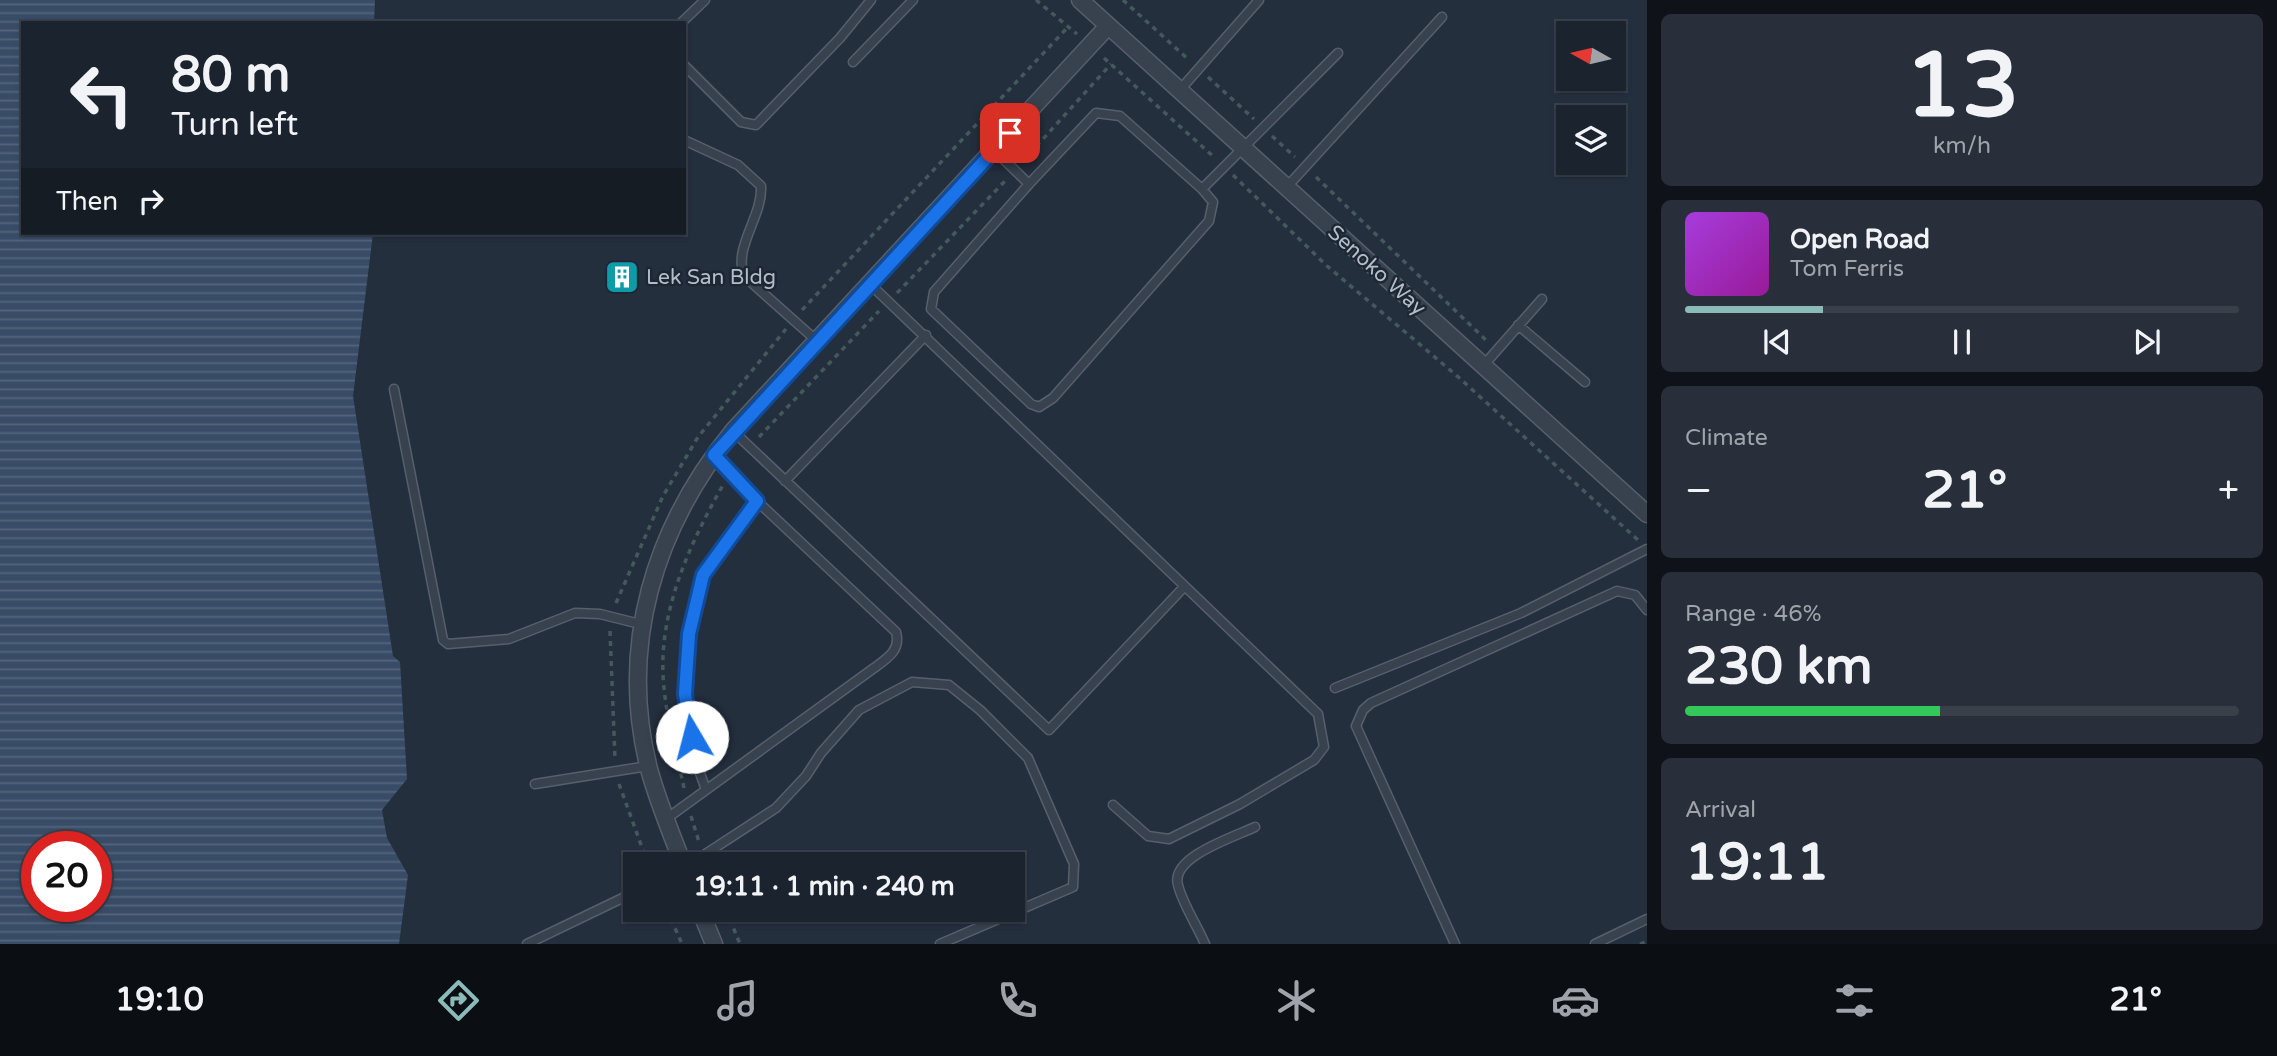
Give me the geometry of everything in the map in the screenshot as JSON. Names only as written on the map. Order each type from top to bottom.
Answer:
[{"type":"street","name":"Senoko Way","points":[[1080,0],[1285,189],[1647,514]]},
{"type":"street","points":[[679,852],[648,766],[638,692],[640,624],[661,550],[714,455],[733,431],[1108,26]]},
{"type":"street","points":[[705,922],[714,944]]},
{"type":"lane","points":[[683,21],[705,0]]},
{"type":"lane","points":[[686,67],[741,122],[756,125],[762,122],[840,38],[871,0]]},
{"type":"lane","points":[[853,62],[913,0]]},
{"type":"lane","points":[[1179,91],[1259,0]]},
{"type":"lane","points":[[1285,189],[1442,17]]},
{"type":"lane","points":[[1202,189],[1338,53]]},
{"type":"lane","points":[[1102,112],[1120,116],[1213,202],[1209,221],[1052,398],[1039,407],[1031,404],[972,350],[931,309],[930,302],[934,292],[1029,184],[1096,113],[1102,112]]},
{"type":"lane","points":[[686,141],[738,165],[761,186],[762,200],[740,261],[744,276],[817,341]]},
{"type":"lane","points":[[993,150],[1029,184]]},
{"type":"lane","points":[[870,284],[1318,715],[1324,747],[1314,760],[1240,804],[1169,839],[1148,836],[1113,805]]},
{"type":"lane","points":[[1482,366],[1542,299]]},
{"type":"lane","points":[[1518,326],[1585,382]]},
{"type":"lane","points":[[785,481],[926,335]]},
{"type":"lane","points":[[394,389],[443,640],[448,644],[509,639],[575,613],[600,614],[640,624]]},
{"type":"lane","points":[[733,431],[1049,730],[1183,588]]},
{"type":"lane","points":[[666,818],[892,655],[898,640],[895,632],[878,614],[757,501],[714,455]]},
{"type":"lane","points":[[706,790],[695,759],[685,694],[689,634],[703,575],[757,501]]},
{"type":"lane","points":[[1335,688],[1521,613],[1647,549]]},
{"type":"lane","points":[[1455,944],[1356,726],[1358,718],[1371,703],[1617,591],[1636,595],[1647,610]]},
{"type":"lane","points":[[708,852],[776,808],[806,776],[821,753],[859,710],[912,682],[949,685],[980,710],[1028,758],[1074,864],[1076,877],[1073,887],[1025,908]]},
{"type":"lane","points":[[535,785],[648,766]]},
{"type":"lane","points":[[1206,944],[1177,883],[1178,871],[1185,860],[1255,827]]},
{"type":"lane","points":[[527,944],[623,898]]},
{"type":"lane","points":[[1595,944],[1647,919]]},
{"type":"lane","points":[[940,944],[991,922]]},
{"type":"path","points":[[1036,0],[1224,166],[1327,266],[1466,385],[1647,549]]},
{"type":"path","points":[[1123,0],[1306,167],[1496,350]]},
{"type":"path","points":[[672,922],[682,944]]},
{"type":"path","points":[[731,922],[740,944]]},
{"type":"path","points":[[1640,944],[1647,941]]},
{"type":"water","points":[[0,0],[375,0],[374,21],[21,21],[21,235],[373,235],[353,396],[393,656],[400,662],[407,779],[382,810],[387,838],[408,875],[399,944],[0,944]]},
{"type":"place","name":"Lek San Bldg","points":[[622,277]]},
{"type":"route","points":[[692,737],[685,694],[689,634],[703,575],[757,501],[714,455],[733,431],[1010,133]]}]
